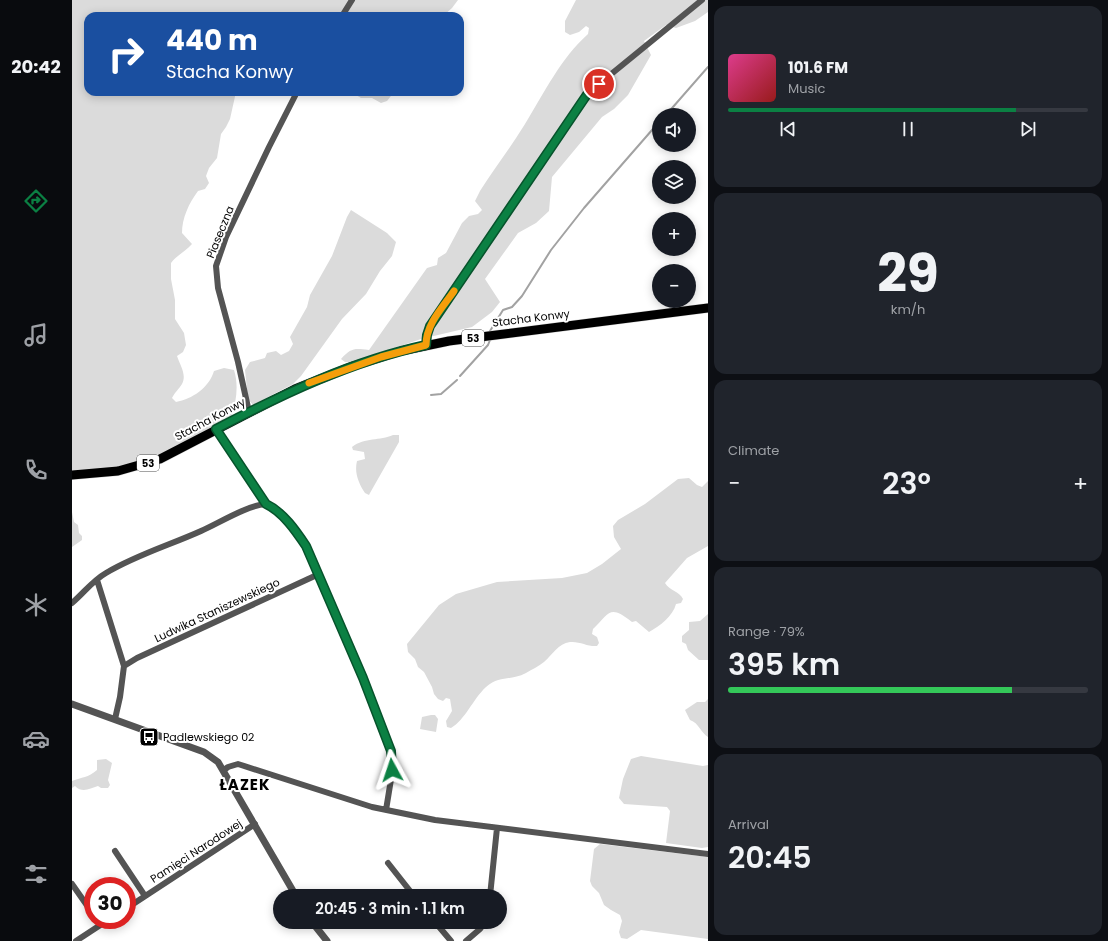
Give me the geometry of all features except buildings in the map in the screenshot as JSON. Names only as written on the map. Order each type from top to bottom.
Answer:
[{"type":"main road","name":"Stacha Konwy","points":[[72,475],[107,473],[144,464],[179,450],[216,429],[295,389],[386,355],[426,345],[470,338],[708,308]]},
{"type":"street","points":[[344,12],[352,0]]},
{"type":"street","points":[[426,345],[430,326],[588,93],[702,0]]},
{"type":"street","name":"Piaseczna","points":[[249,412],[238,362],[218,288],[216,266],[226,236],[295,96]]},
{"type":"street","points":[[216,429],[266,504],[273,508],[298,534],[306,546],[319,574],[363,678],[391,751],[393,767],[386,810]]},
{"type":"street","points":[[72,603],[89,585],[107,572],[151,551],[255,506],[266,504]]},
{"type":"street","name":"Ludwika Staniszewskiego","points":[[124,666],[137,658],[319,574]]},
{"type":"street","points":[[97,580],[124,666],[119,707],[115,719]]},
{"type":"street","points":[[72,704],[212,756],[224,770],[292,889]]},
{"type":"street","points":[[224,770],[238,764],[386,810],[435,820],[708,854]]},
{"type":"street","name":"Pamięci Narodowej","points":[[136,902],[255,824]]},
{"type":"street","points":[[491,889],[497,828]]},
{"type":"street","points":[[115,851],[145,896]]},
{"type":"street","points":[[388,863],[408,889]]},
{"type":"street","points":[[72,884],[84,901]]},
{"type":"street","points":[[76,941],[91,929]]},
{"type":"street","points":[[318,929],[327,941]]},
{"type":"street","points":[[442,929],[451,941]]},
{"type":"street","points":[[466,941],[480,929]]},
{"type":"shaded area","points":[[72,0],[458,0],[448,12],[84,12],[84,96],[235,96],[230,119],[221,134],[217,158],[209,168],[206,176],[209,183],[205,189],[198,191],[185,216],[182,233],[192,244],[171,263],[171,279],[175,300],[175,319],[184,333],[186,345],[183,352],[177,356],[184,377],[183,381],[172,398],[176,402],[182,401],[194,395],[208,383],[214,371],[224,368],[234,370],[237,388],[232,416],[163,455],[130,465],[72,471]]},
{"type":"shaded area","points":[[576,0],[708,0],[708,12],[695,21],[676,28],[666,25],[644,41],[651,55],[628,95],[614,109],[602,117],[552,177],[549,211],[536,223],[518,233],[485,279],[500,302],[492,312],[472,327],[421,339],[354,362],[345,362],[341,359],[350,351],[356,349],[369,350],[427,268],[437,265],[438,258],[446,253],[462,223],[469,216],[478,214],[482,210],[475,201],[480,191],[520,133],[561,65],[578,43],[588,34],[589,28],[586,26],[579,32],[570,35],[565,32],[565,21]]},
{"type":"shaded area","points":[[358,96],[391,96],[387,101],[381,103],[372,98],[361,98]]},
{"type":"shaded area","points":[[351,210],[387,233],[396,242],[392,256],[380,271],[366,294],[342,319],[301,376],[293,384],[253,405],[248,399],[245,370],[250,362],[265,358],[267,353],[276,351],[281,355],[289,351],[293,344],[290,337],[307,307],[310,295],[332,256]]},
{"type":"shaded area","points":[[399,435],[399,442],[369,495],[363,490],[357,474],[357,461],[365,459],[364,452],[353,450],[352,447],[367,440]]},
{"type":"shaded area","points":[[689,478],[697,485],[702,487],[708,481],[708,546],[687,558],[665,583],[683,599],[681,603],[676,604],[672,613],[666,620],[649,632],[636,621],[632,622],[619,613],[610,613],[593,629],[592,634],[597,637],[599,643],[597,646],[574,642],[566,643],[556,650],[544,662],[526,673],[491,683],[481,692],[461,720],[451,728],[447,727],[446,721],[452,711],[450,699],[446,698],[443,701],[438,699],[434,694],[424,672],[418,667],[415,659],[408,652],[407,644],[439,605],[456,594],[497,582],[562,578],[587,573],[602,564],[621,549],[614,537],[613,526],[618,520],[645,504],[678,479]]},
{"type":"shaded area","points":[[72,512],[74,522],[78,525],[82,540],[72,547]]},
{"type":"shaded area","points":[[708,614],[708,660],[699,660],[688,650],[686,644],[682,642],[682,636],[689,630],[689,622],[700,621]]},
{"type":"shaded area","points":[[708,699],[708,737],[696,723],[690,720],[685,710],[697,702],[705,702]]},
{"type":"shaded area","points":[[435,715],[438,719],[436,732],[420,729],[422,717]]},
{"type":"shaded area","points":[[641,756],[703,766],[708,765],[708,847],[702,848],[666,843],[670,811],[667,807],[624,804],[619,798],[623,779],[631,759]]},
{"type":"shaded area","points":[[106,759],[112,763],[108,780],[110,785],[108,788],[101,788],[98,786],[81,790],[75,786],[72,788],[72,781],[94,773],[97,770],[97,760]]},
{"type":"shaded area","points":[[600,844],[708,857],[708,939],[641,930],[627,939],[621,938],[619,932],[622,921],[620,915],[604,905],[599,893],[592,886],[590,881],[594,849]]},
{"type":"waterway","points":[[672,108],[708,67]]},
{"type":"waterway","points":[[490,331],[503,310],[512,307],[522,296],[551,250],[584,208],[652,130]]},
{"type":"waterway","points":[[460,376],[488,345],[490,340]]},
{"type":"waterway","points":[[431,395],[441,394],[457,380]]},
{"type":"slow traffic","points":[[309,383],[353,366],[426,345],[430,326],[454,291]]},
{"type":"place","name":"Padlewskiego 02","points":[[149,737]]},
{"type":"district","name":"ŁAZEK","points":[[245,785]]},
{"type":"route","points":[[392,770],[391,751],[363,678],[306,546],[294,529],[273,508],[266,504],[216,429],[272,400],[331,374],[381,357],[426,345],[430,326],[588,93],[599,84]]}]
